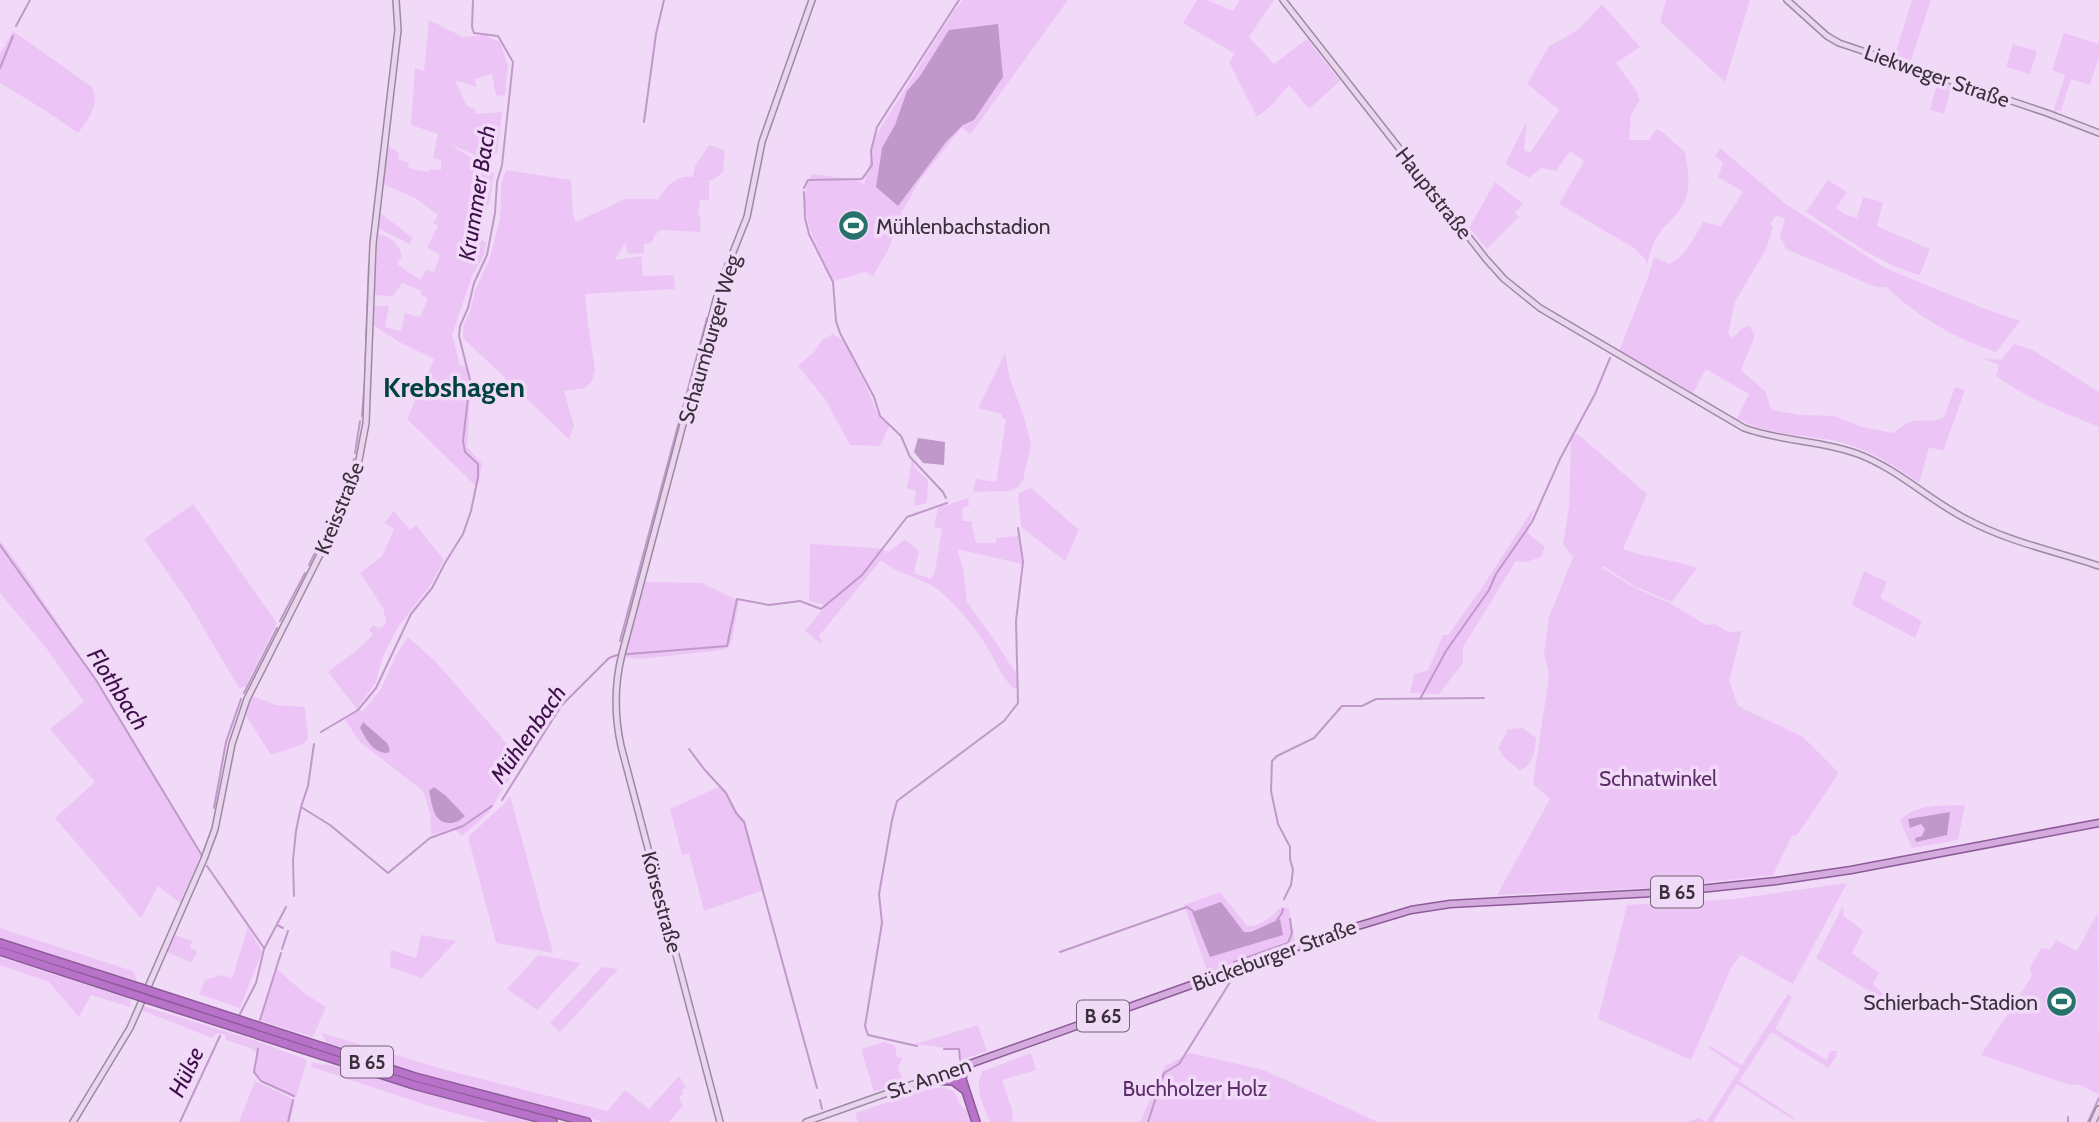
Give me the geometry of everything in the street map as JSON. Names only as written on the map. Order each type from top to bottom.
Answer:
[{"type":"highway","name":"B 65","points":[[0,943],[367,1070],[553,1122]]},
{"type":"highway","name":"B 65","points":[[0,951],[139,992]]},
{"type":"highway","name":"B 65","points":[[148,995],[415,1077],[587,1122]]},
{"type":"highway","points":[[964,1066],[962,1079],[976,1122]]},
{"type":"highway","points":[[925,1080],[953,1081],[965,1090]]},
{"type":"main road","name":"Bückeburger Straße","points":[[1052,1035],[1379,918],[1411,910],[1450,904],[1728,887],[1851,870],[2099,823]]},
{"type":"main road","name":"St. Annen","points":[[964,1066],[1052,1035]]},
{"type":"street","name":"Kreisstraße","points":[[73,1122],[125,1037],[210,844],[218,816],[229,752],[247,699],[342,511],[359,460],[366,415],[374,230],[397,40],[396,0]]},
{"type":"street","name":"Schaumburger Weg","points":[[616,681],[720,285],[747,217],[762,142],[813,0]]},
{"type":"street","name":"Hauptstraße","points":[[1283,0],[1471,241],[1504,279],[1540,308],[1744,428],[1776,438],[1822,444],[1858,454],[1987,530],[2099,566]]},
{"type":"street","name":"Liekweger Straße","points":[[1787,0],[1827,36],[1839,43],[2099,133]]},
{"type":"street","name":"Körsestraße","points":[[616,681],[616,722],[621,746],[720,1122]]},
{"type":"street","name":"St. Annen","points":[[806,1122],[964,1066]]},
{"type":"street","points":[[2093,1122],[2099,1109]]},
{"type":"green space","points":[[963,0],[1068,0],[970,135],[962,127],[920,180],[873,276],[865,272],[834,281],[815,242],[806,215],[807,187],[812,174],[857,180],[864,185],[875,137]]},
{"type":"green space","points":[[1197,0],[1207,0],[1233,11],[1240,0],[1274,0],[1249,37],[1274,64],[1307,39],[1340,81],[1309,109],[1289,85],[1271,106],[1257,117],[1229,62],[1235,54],[1183,23]]},
{"type":"green space","points":[[1666,0],[1750,0],[1725,82],[1660,22]]},
{"type":"green space","points":[[1912,0],[1931,0],[1910,64],[1894,58]]},
{"type":"green space","points":[[1602,4],[1640,47],[1616,63],[1640,100],[1631,115],[1629,140],[1649,140],[1656,129],[1685,152],[1688,183],[1685,201],[1656,239],[1647,266],[1645,259],[1634,248],[1559,204],[1584,161],[1570,151],[1556,171],[1541,168],[1529,178],[1505,164],[1527,121],[1524,150],[1530,153],[1559,110],[1527,84],[1549,46],[1581,27]]},
{"type":"green space","points":[[429,20],[463,37],[484,35],[500,42],[508,66],[505,95],[496,96],[492,74],[475,79],[476,87],[455,80],[467,106],[475,109],[476,114],[502,112],[497,153],[479,157],[450,144],[494,173],[490,200],[476,236],[486,243],[484,255],[472,276],[452,335],[460,365],[468,367],[471,381],[467,447],[482,464],[478,485],[407,419],[434,359],[399,342],[373,325],[374,306],[389,306],[385,327],[401,331],[405,313],[420,317],[428,298],[421,295],[421,291],[402,283],[393,296],[374,295],[378,234],[396,244],[402,256],[397,264],[420,280],[427,269],[434,272],[440,255],[427,247],[438,226],[433,223],[438,215],[415,198],[383,184],[387,145],[399,153],[398,159],[409,163],[408,168],[428,172],[430,169],[441,170],[441,160],[433,158],[438,134],[411,125],[415,68],[424,71]]},
{"type":"green space","points":[[13,31],[92,87],[94,106],[78,133],[0,83],[0,54]]},
{"type":"green space","points":[[2064,33],[2099,44],[2099,56],[2090,85],[2071,79],[2061,111],[2057,110],[2056,113],[2053,112],[2065,75],[2052,70]]},
{"type":"green space","points":[[2013,44],[2037,51],[2030,74],[2006,67]]},
{"type":"green space","points":[[1933,78],[1952,85],[1944,114],[1930,110],[1937,84],[1931,82]]},
{"type":"green space","points":[[709,145],[725,150],[723,172],[709,180],[709,200],[700,200],[700,232],[660,230],[652,243],[644,244],[644,253],[628,254],[625,243],[615,260],[641,256],[643,276],[674,275],[675,289],[585,294],[595,370],[592,381],[585,388],[564,391],[574,426],[569,439],[463,338],[463,327],[475,290],[490,258],[500,219],[501,186],[506,170],[571,180],[576,222],[625,199],[658,199],[672,182],[693,177],[695,166]]},
{"type":"green space","points":[[1720,148],[1786,204],[1885,268],[2020,321],[1996,352],[1951,333],[1924,317],[1886,287],[1876,287],[1786,249],[1780,237],[1785,218],[1776,216],[1770,224],[1773,227],[1766,249],[1735,302],[1728,334],[1733,338],[1749,325],[1755,336],[1741,370],[1766,392],[1771,410],[1801,415],[1834,416],[1862,427],[1894,433],[1914,421],[1931,421],[1944,417],[1955,387],[1965,390],[1943,451],[1929,447],[1919,483],[1888,463],[1855,447],[1748,424],[1737,418],[1749,394],[1706,369],[1693,393],[1619,351],[1654,257],[1669,264],[1675,261],[1689,246],[1703,222],[1721,226],[1743,192],[1718,177],[1723,163],[1715,156]]},
{"type":"green space","points":[[1828,180],[1847,192],[1836,208],[1846,215],[1857,218],[1863,197],[1883,202],[1877,226],[1930,249],[1920,275],[1875,256],[1806,212]]},
{"type":"green space","points":[[1495,182],[1523,204],[1515,213],[1519,217],[1487,249],[1469,228]]},
{"type":"green space","points":[[380,213],[413,238],[409,244],[378,228]]},
{"type":"green space","points":[[833,334],[843,340],[879,417],[889,426],[880,446],[850,445],[825,399],[798,366],[815,351],[822,340]]},
{"type":"green space","points":[[2014,344],[2033,350],[2099,392],[2099,427],[2033,398],[1996,376],[1999,365],[1982,358],[2001,360]]},
{"type":"green space","points":[[1005,353],[1010,379],[1031,444],[1023,481],[1018,487],[1010,491],[975,492],[973,490],[976,479],[996,482],[1006,420],[1002,418],[1002,414],[978,408]]},
{"type":"green space","name":"Schnatwinkel","points":[[1571,433],[1579,435],[1647,494],[1623,549],[1697,568],[1672,602],[1634,586],[1601,567],[1633,587],[1670,603],[1706,625],[1715,624],[1728,632],[1742,631],[1729,681],[1738,706],[1803,737],[1839,773],[1797,835],[1792,836],[1773,875],[1666,887],[1497,895],[1550,799],[1533,784],[1549,676],[1544,654],[1549,617],[1573,557],[1563,544],[1569,507]]},
{"type":"green space","points":[[912,460],[916,469],[928,480],[927,503],[914,506],[916,491],[907,488]]},
{"type":"green space","points":[[1031,488],[1079,530],[1065,561],[1021,527],[1019,493]]},
{"type":"green space","points":[[968,498],[969,506],[962,508],[963,521],[971,521],[976,543],[996,543],[996,538],[1018,536],[1022,564],[957,549],[963,568],[967,602],[1016,673],[1017,688],[1013,688],[1006,680],[980,636],[949,599],[936,588],[896,570],[881,560],[819,636],[822,642],[805,631],[826,605],[809,601],[810,544],[878,548],[889,552],[905,539],[919,551],[914,573],[931,579],[935,571],[942,529],[934,527],[938,508]]},
{"type":"green space","points":[[193,504],[277,623],[245,687],[239,688],[188,602],[144,539]]},
{"type":"green space","points":[[1533,509],[1528,533],[1545,547],[1541,557],[1526,562],[1516,561],[1463,647],[1463,663],[1439,694],[1410,693],[1414,674],[1428,670],[1443,635],[1448,635],[1483,586]]},
{"type":"green space","points":[[394,511],[410,530],[416,525],[444,560],[430,586],[398,627],[383,656],[376,682],[357,709],[328,672],[373,634],[369,630],[373,625],[379,628],[385,623],[385,611],[360,573],[382,556],[394,529],[384,523]]},
{"type":"green space","points":[[0,540],[80,656],[201,856],[180,903],[158,886],[141,918],[55,818],[95,782],[50,729],[84,702],[47,649],[0,593]]},
{"type":"green space","points":[[1864,571],[1887,582],[1880,598],[1922,621],[1915,638],[1852,605]]},
{"type":"green space","points":[[645,582],[702,583],[739,601],[729,647],[640,659],[626,657]]},
{"type":"green space","points":[[408,637],[436,662],[521,760],[489,812],[462,836],[453,828],[431,835],[430,813],[423,791],[360,742],[345,720],[357,709],[363,711],[381,689],[396,655]]},
{"type":"green space","points":[[252,696],[276,705],[305,707],[308,739],[303,744],[271,755],[245,714]]},
{"type":"green space","points":[[1523,728],[1536,738],[1532,757],[1528,765],[1520,771],[1498,748],[1508,729]]},
{"type":"green space","points":[[721,786],[745,821],[764,890],[704,911],[689,853],[682,855],[670,809]]},
{"type":"green space","points":[[510,796],[553,953],[496,943],[468,837]]},
{"type":"green space","points":[[1965,805],[1958,840],[1912,848],[1900,821],[1906,815],[1921,808]]},
{"type":"green space","points":[[1847,883],[1793,984],[1741,955],[1732,966],[1691,1060],[1598,1019],[1627,905],[1735,899]]},
{"type":"green space","points":[[1220,892],[1247,926],[1261,923],[1281,907],[1289,908],[1295,942],[1208,973],[1184,905]]},
{"type":"green space","points":[[1843,906],[1844,916],[1863,931],[1852,953],[1879,973],[1873,984],[1883,994],[1880,998],[1816,958]]},
{"type":"green space","name":"Schierbach-Stadion","points":[[2098,912],[2097,1094],[2080,1085],[2070,1085],[1981,1055],[2032,976],[2030,968],[2041,948],[2050,950],[2056,940],[2077,951]]},
{"type":"green space","points":[[248,927],[262,952],[240,1008],[199,994],[205,980],[221,975],[232,979]]},
{"type":"green space","points":[[0,928],[133,971],[137,981],[0,938]]},
{"type":"green space","points":[[175,935],[192,941],[190,948],[198,951],[191,963],[167,952]]},
{"type":"green space","points":[[421,935],[456,941],[422,978],[390,967],[391,950],[416,958]]},
{"type":"green space","points":[[538,955],[581,963],[537,1010],[507,989]]},
{"type":"green space","points":[[0,957],[130,999],[130,1007],[91,995],[79,1017],[49,982],[0,965]]},
{"type":"green space","points":[[602,967],[618,969],[560,1032],[550,1023]]},
{"type":"green space","points":[[277,969],[304,993],[326,1007],[313,1037],[261,1021]]},
{"type":"green space","points":[[1788,994],[1792,997],[1775,1029],[1827,1060],[1830,1051],[1837,1051],[1836,1057],[1828,1068],[1773,1033],[1770,1034],[1739,1081],[1795,1118],[1794,1120],[1737,1084],[1713,1122],[1706,1122],[1740,1069],[1709,1048],[1710,1046],[1742,1065]]},
{"type":"green space","points":[[143,1006],[257,1041],[307,1060],[296,1098],[261,1081],[254,1072],[258,1054],[250,1048],[226,1040],[225,1035],[217,1033],[212,1038],[141,1010]]},
{"type":"green space","points":[[978,1025],[987,1051],[959,1061],[959,1050],[916,1044]]},
{"type":"green space","points":[[322,1033],[446,1070],[607,1111],[625,1090],[649,1109],[679,1076],[686,1087],[679,1097],[683,1106],[669,1122],[604,1122],[416,1073],[326,1044]]},
{"type":"green space","points":[[884,1042],[895,1046],[897,1057],[903,1058],[898,1067],[903,1081],[874,1092],[861,1049]]},
{"type":"green space","points":[[1031,1053],[1036,1070],[1002,1080],[1013,1122],[990,1122],[979,1090],[983,1071]]},
{"type":"green space","name":"Buchholzer Holz","points":[[1190,1053],[1264,1070],[1378,1122],[1140,1122],[1165,1066]]},
{"type":"green space","points":[[313,1062],[533,1122],[489,1122],[432,1107],[311,1067]]},
{"type":"green space","points":[[255,1081],[295,1100],[290,1122],[239,1122]]},
{"type":"green space","points":[[943,1087],[954,1091],[961,1106],[968,1111],[971,1122],[858,1122],[855,1113],[921,1091]]},
{"type":"green space","points":[[1699,1118],[1706,1122],[1686,1122]]},
{"type":"shaded area","points":[[998,24],[1003,77],[974,120],[963,125],[946,142],[898,206],[876,187],[882,148],[895,125],[907,91],[920,76],[949,30]]},
{"type":"shaded area","points":[[918,438],[945,442],[944,465],[923,463],[914,452]]},
{"type":"shaded area","points":[[363,722],[387,743],[390,750],[388,753],[378,751],[371,745],[360,728]]},
{"type":"shaded area","points":[[434,787],[465,816],[454,823],[440,820],[434,811],[429,791]]},
{"type":"shaded area","points":[[1950,812],[1947,835],[1916,842],[1915,838],[1922,836],[1925,829],[1921,824],[1910,828],[1908,819]]},
{"type":"shaded area","points":[[1221,902],[1244,932],[1251,932],[1280,919],[1283,935],[1210,957],[1192,912]]},
{"type":"waterway","points":[[16,26],[30,0]]},
{"type":"waterway","name":"Krummer Bach","points":[[321,732],[358,710],[376,688],[411,614],[432,588],[463,534],[471,511],[478,464],[465,452],[463,441],[470,380],[459,336],[474,283],[487,255],[495,213],[497,182],[502,165],[513,62],[498,36],[474,33],[473,0]]},
{"type":"waterway","points":[[644,122],[656,34],[664,0]]},
{"type":"waterway","name":"Mühlenbach","points":[[804,188],[808,180],[862,179],[872,165],[871,151],[877,127],[959,0]]},
{"type":"waterway","points":[[0,68],[13,36]]},
{"type":"waterway","name":"Mühlenbach","points":[[804,192],[809,234],[833,282],[836,321],[840,333],[874,397],[880,416],[901,436],[910,457],[946,498]]},
{"type":"waterway","points":[[366,342],[369,263]]},
{"type":"waterway","points":[[620,641],[707,318]]},
{"type":"waterway","points":[[365,375],[366,346]]},
{"type":"waterway","points":[[1420,699],[1446,651],[1532,522],[1610,358]]},
{"type":"waterway","points":[[362,416],[365,379]]},
{"type":"waterway","points":[[355,453],[360,421]]},
{"type":"waterway","points":[[309,565],[339,504],[354,459]]},
{"type":"waterway","name":"Mühlenbach","points":[[502,800],[561,706],[609,658],[617,655],[727,646],[737,599],[769,605],[800,601],[821,609],[862,575],[907,517],[947,503]]},
{"type":"waterway","points":[[917,1046],[868,1035],[865,1026],[882,923],[879,894],[892,820],[897,801],[1004,721],[1018,703],[1016,621],[1023,562],[1018,528]]},
{"type":"waterway","name":"Flothbach","points":[[0,545],[96,680],[201,854]]},
{"type":"waterway","points":[[280,621],[305,573]]},
{"type":"waterway","points":[[244,693],[277,628]]},
{"type":"waterway","points":[[1284,899],[1291,885],[1293,870],[1290,847],[1278,824],[1271,791],[1272,761],[1314,738],[1342,706],[1362,706],[1376,699],[1484,698]]},
{"type":"waterway","points":[[214,808],[226,742],[241,699]]},
{"type":"waterway","name":"Krummer Bach","points":[[294,896],[293,860],[296,831],[308,786],[314,744]]},
{"type":"waterway","points":[[689,749],[726,793],[744,822],[817,1088]]},
{"type":"waterway","name":"Mühlenbach","points":[[301,807],[330,825],[388,873],[430,838],[463,826],[492,806]]},
{"type":"waterway","name":"Flothbach","points":[[207,866],[264,948]]},
{"type":"waterway","name":"Hülse","points":[[240,1014],[256,983],[264,949],[286,907]]},
{"type":"waterway","points":[[1060,952],[1187,907],[1193,911]]},
{"type":"waterway","points":[[1277,920],[1283,909]]},
{"type":"waterway","points":[[1234,962],[1288,943],[1292,933],[1290,919]]},
{"type":"waterway","name":"Krummer Bach","points":[[277,925],[283,928]]},
{"type":"waterway","name":"Krummer Bach","points":[[282,949],[288,931]]},
{"type":"waterway","name":"Krummer Bach","points":[[260,1020],[281,953]]},
{"type":"waterway","points":[[1148,1122],[1164,1073],[1179,1064],[1232,979],[1275,962]]},
{"type":"waterway","name":"Hülse","points":[[180,1122],[220,1036]]},
{"type":"waterway","name":"Krummer Bach","points":[[258,1049],[254,1072],[261,1081],[294,1096]]},
{"type":"waterway","points":[[944,1049],[959,1049],[960,1060]]},
{"type":"waterway","points":[[2088,1122],[2099,1098]]},
{"type":"waterway","name":"Krummer Bach","points":[[288,1122],[293,1100]]},
{"type":"waterway","points":[[820,1100],[822,1109]]},
{"type":"waterway","points":[[2068,1117],[2068,1122]]},
{"type":"place","name":"Mühlenbachstadion","points":[[853,226]]},
{"type":"place","name":"Schierbach-Stadion","points":[[2061,1002]]},
{"type":"district","name":"Krebshagen","points":[[454,387]]}]
